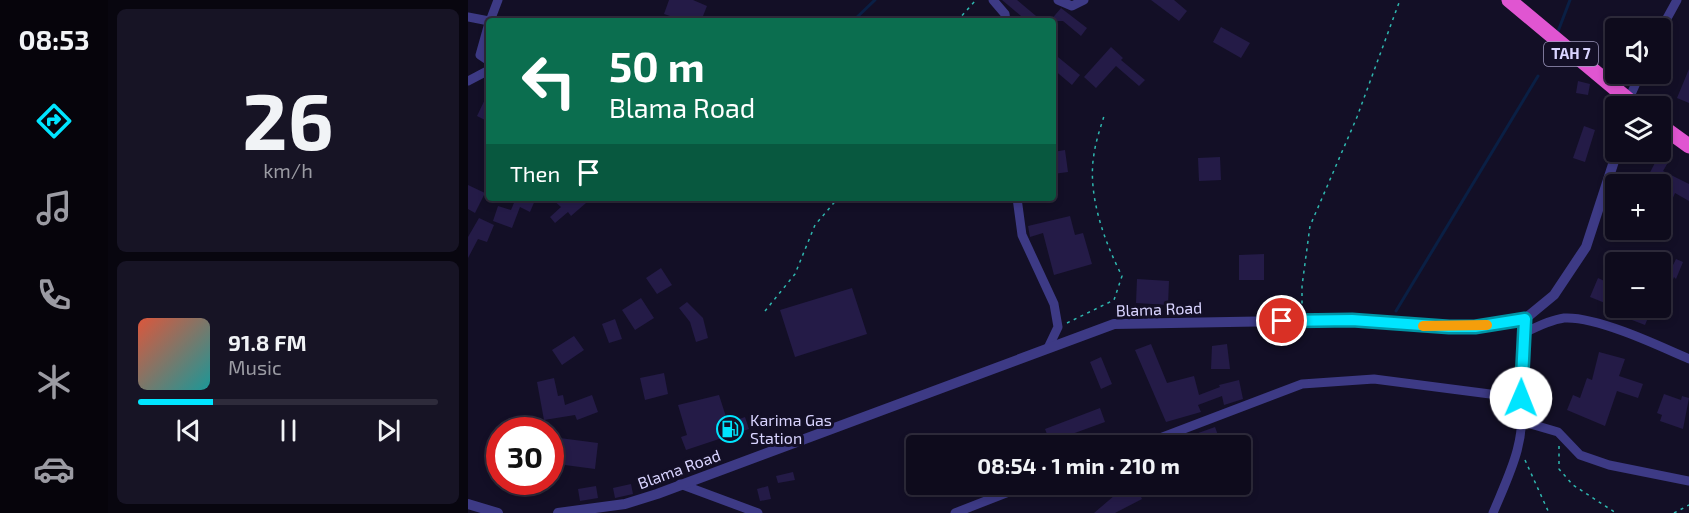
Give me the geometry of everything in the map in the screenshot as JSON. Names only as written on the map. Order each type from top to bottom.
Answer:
[{"type":"highway","name":"TAH 7","points":[[1509,0],[1620,96]]},
{"type":"highway","points":[[1671,133],[1689,146]]},
{"type":"street","points":[[491,18],[498,0]]},
{"type":"street","points":[[993,0],[1005,14],[1006,18]]},
{"type":"street","points":[[1059,0],[1072,6],[1084,0]]},
{"type":"street","points":[[1667,18],[1677,0]]},
{"type":"street","points":[[468,17],[486,21]]},
{"type":"street","points":[[486,33],[480,55],[486,59]]},
{"type":"street","points":[[468,81],[486,71]]},
{"type":"street","points":[[1493,513],[1519,448],[1524,422],[1521,418],[1521,398],[1525,319],[1554,295],[1586,247],[1614,162]]},
{"type":"street","points":[[1017,201],[1022,235],[1054,304],[1058,327],[1048,348]]},
{"type":"street","points":[[1524,333],[1544,323],[1574,318],[1638,337],[1689,359]]},
{"type":"street","name":"Blama Road","points":[[558,513],[626,509],[680,484],[1114,324],[1303,320],[1457,327],[1525,319]]},
{"type":"street","points":[[1168,435],[1302,384],[1374,379],[1521,398]]},
{"type":"street","points":[[1524,422],[1558,432],[1580,455],[1609,465],[1689,481]]},
{"type":"street","points":[[680,484],[758,513]]},
{"type":"street","points":[[955,513],[1001,495]]},
{"type":"street","points":[[468,504],[498,513]]},
{"type":"path","points":[[960,18],[976,0]]},
{"type":"path","points":[[1303,320],[1302,286],[1310,226],[1357,117],[1400,0]]},
{"type":"path","points":[[1058,327],[1114,300],[1122,276],[1101,225],[1094,187],[1093,155],[1105,112]]},
{"type":"path","points":[[765,311],[795,274],[815,225],[835,201]]},
{"type":"path","points":[[1558,432],[1559,469],[1573,485],[1616,513]]},
{"type":"path","points":[[1519,448],[1549,513]]},
{"type":"path","points":[[1674,513],[1689,505]]},
{"type":"building","points":[[669,0],[693,0],[707,6],[702,18],[676,18],[664,14]]},
{"type":"building","points":[[1002,0],[1017,0],[1038,18],[1023,18]]},
{"type":"building","points":[[1151,0],[1174,0],[1187,11],[1179,21]]},
{"type":"building","points":[[1061,8],[1087,28],[1081,36],[1063,21],[1056,21],[1056,18],[1053,18]]},
{"type":"building","points":[[1221,27],[1250,43],[1241,58],[1213,42]]},
{"type":"building","points":[[1111,47],[1123,58],[1121,60],[1145,80],[1139,86],[1116,66],[1096,88],[1084,77]]},
{"type":"building","points":[[1056,55],[1080,75],[1072,85],[1056,72]]},
{"type":"building","points":[[1689,69],[1689,103],[1677,98]]},
{"type":"building","points":[[1578,81],[1590,84],[1588,95],[1576,93]]},
{"type":"building","points":[[486,97],[486,120],[477,116]]},
{"type":"building","points":[[1584,126],[1595,130],[1585,162],[1573,158]]},
{"type":"building","points":[[1065,150],[1068,172],[1056,174],[1056,152]]},
{"type":"building","points":[[1220,157],[1221,180],[1199,181],[1198,158]]},
{"type":"building","points":[[1655,162],[1668,162],[1663,171],[1669,174],[1649,174]]},
{"type":"building","points":[[1671,175],[1689,184],[1689,201],[1675,193],[1671,203]]},
{"type":"building","points":[[468,185],[485,193],[475,213],[468,209]]},
{"type":"building","points":[[515,201],[535,201],[530,212],[520,207],[512,228],[493,221],[498,206],[511,210]]},
{"type":"building","points":[[554,201],[584,201],[586,203],[571,216],[568,212],[555,223],[550,217],[561,207]]},
{"type":"building","points":[[1070,216],[1075,235],[1083,233],[1092,264],[1054,275],[1043,233],[1030,237],[1028,226]]},
{"type":"building","points":[[479,218],[494,225],[487,242],[478,239],[468,258],[468,237]]},
{"type":"building","points":[[1264,254],[1264,280],[1239,280],[1239,255]]},
{"type":"building","points":[[1676,259],[1683,262],[1676,279],[1674,277],[1672,282],[1671,264],[1673,265]]},
{"type":"building","points":[[661,268],[672,285],[657,294],[646,278]]},
{"type":"building","points":[[1598,278],[1605,281],[1605,303],[1590,297]]},
{"type":"building","points":[[1137,279],[1169,281],[1168,305],[1136,303]]},
{"type":"building","points":[[852,288],[867,334],[795,357],[780,310]]},
{"type":"building","points":[[641,298],[654,318],[635,330],[622,310]]},
{"type":"building","points":[[687,302],[703,318],[708,338],[696,342],[690,322],[679,308]]},
{"type":"building","points":[[1627,318],[1648,318],[1645,325]]},
{"type":"building","points":[[615,319],[622,339],[609,343],[602,324]]},
{"type":"building","points":[[574,336],[584,350],[562,365],[552,350]]},
{"type":"building","points":[[1151,344],[1167,383],[1194,376],[1199,395],[1220,387],[1219,385],[1239,380],[1243,399],[1224,405],[1222,396],[1198,405],[1201,412],[1166,422],[1135,350]]},
{"type":"building","points":[[1227,344],[1230,369],[1211,369],[1212,346]]},
{"type":"building","points":[[1599,352],[1625,359],[1619,376],[1643,384],[1638,398],[1617,391],[1605,426],[1567,410],[1573,395],[1580,398],[1587,378],[1592,380]]},
{"type":"building","points":[[1101,357],[1112,384],[1101,389],[1090,362]]},
{"type":"building","points":[[664,373],[668,394],[645,400],[640,378]]},
{"type":"building","points":[[554,378],[558,396],[563,395],[565,405],[592,395],[598,412],[577,420],[575,415],[543,417],[537,382]]},
{"type":"building","points":[[1664,394],[1681,400],[1682,396],[1689,398],[1683,429],[1660,421],[1662,415],[1657,413]]},
{"type":"building","points":[[719,395],[728,423],[745,417],[749,429],[686,450],[681,437],[687,435],[678,405]]},
{"type":"building","points":[[1100,408],[1105,422],[1069,435],[1047,435],[1045,429]]},
{"type":"building","points":[[1215,427],[1218,435],[1193,435]]},
{"type":"building","points":[[564,439],[598,443],[595,469],[564,465]]},
{"type":"building","points":[[793,472],[795,480],[778,483],[776,476]]},
{"type":"building","points":[[631,484],[633,494],[615,498],[613,488]]},
{"type":"building","points":[[596,486],[598,498],[580,501],[578,489]]},
{"type":"building","points":[[768,486],[771,499],[760,501],[757,489]]},
{"type":"building","points":[[1115,495],[1140,495],[1142,499],[1115,513],[1094,513]]},
{"type":"waterway","points":[[856,18],[875,0]]},
{"type":"waterway","points":[[1557,34],[1570,0]]},
{"type":"waterway","points":[[1396,311],[1538,76]]},
{"type":"slow traffic","points":[[1423,326],[1475,327],[1487,325]]},
{"type":"place","name":"Karima Gas Station","points":[[730,429]]},
{"type":"route","points":[[1282,321],[1352,320],[1475,327],[1525,319],[1521,398]]}]
